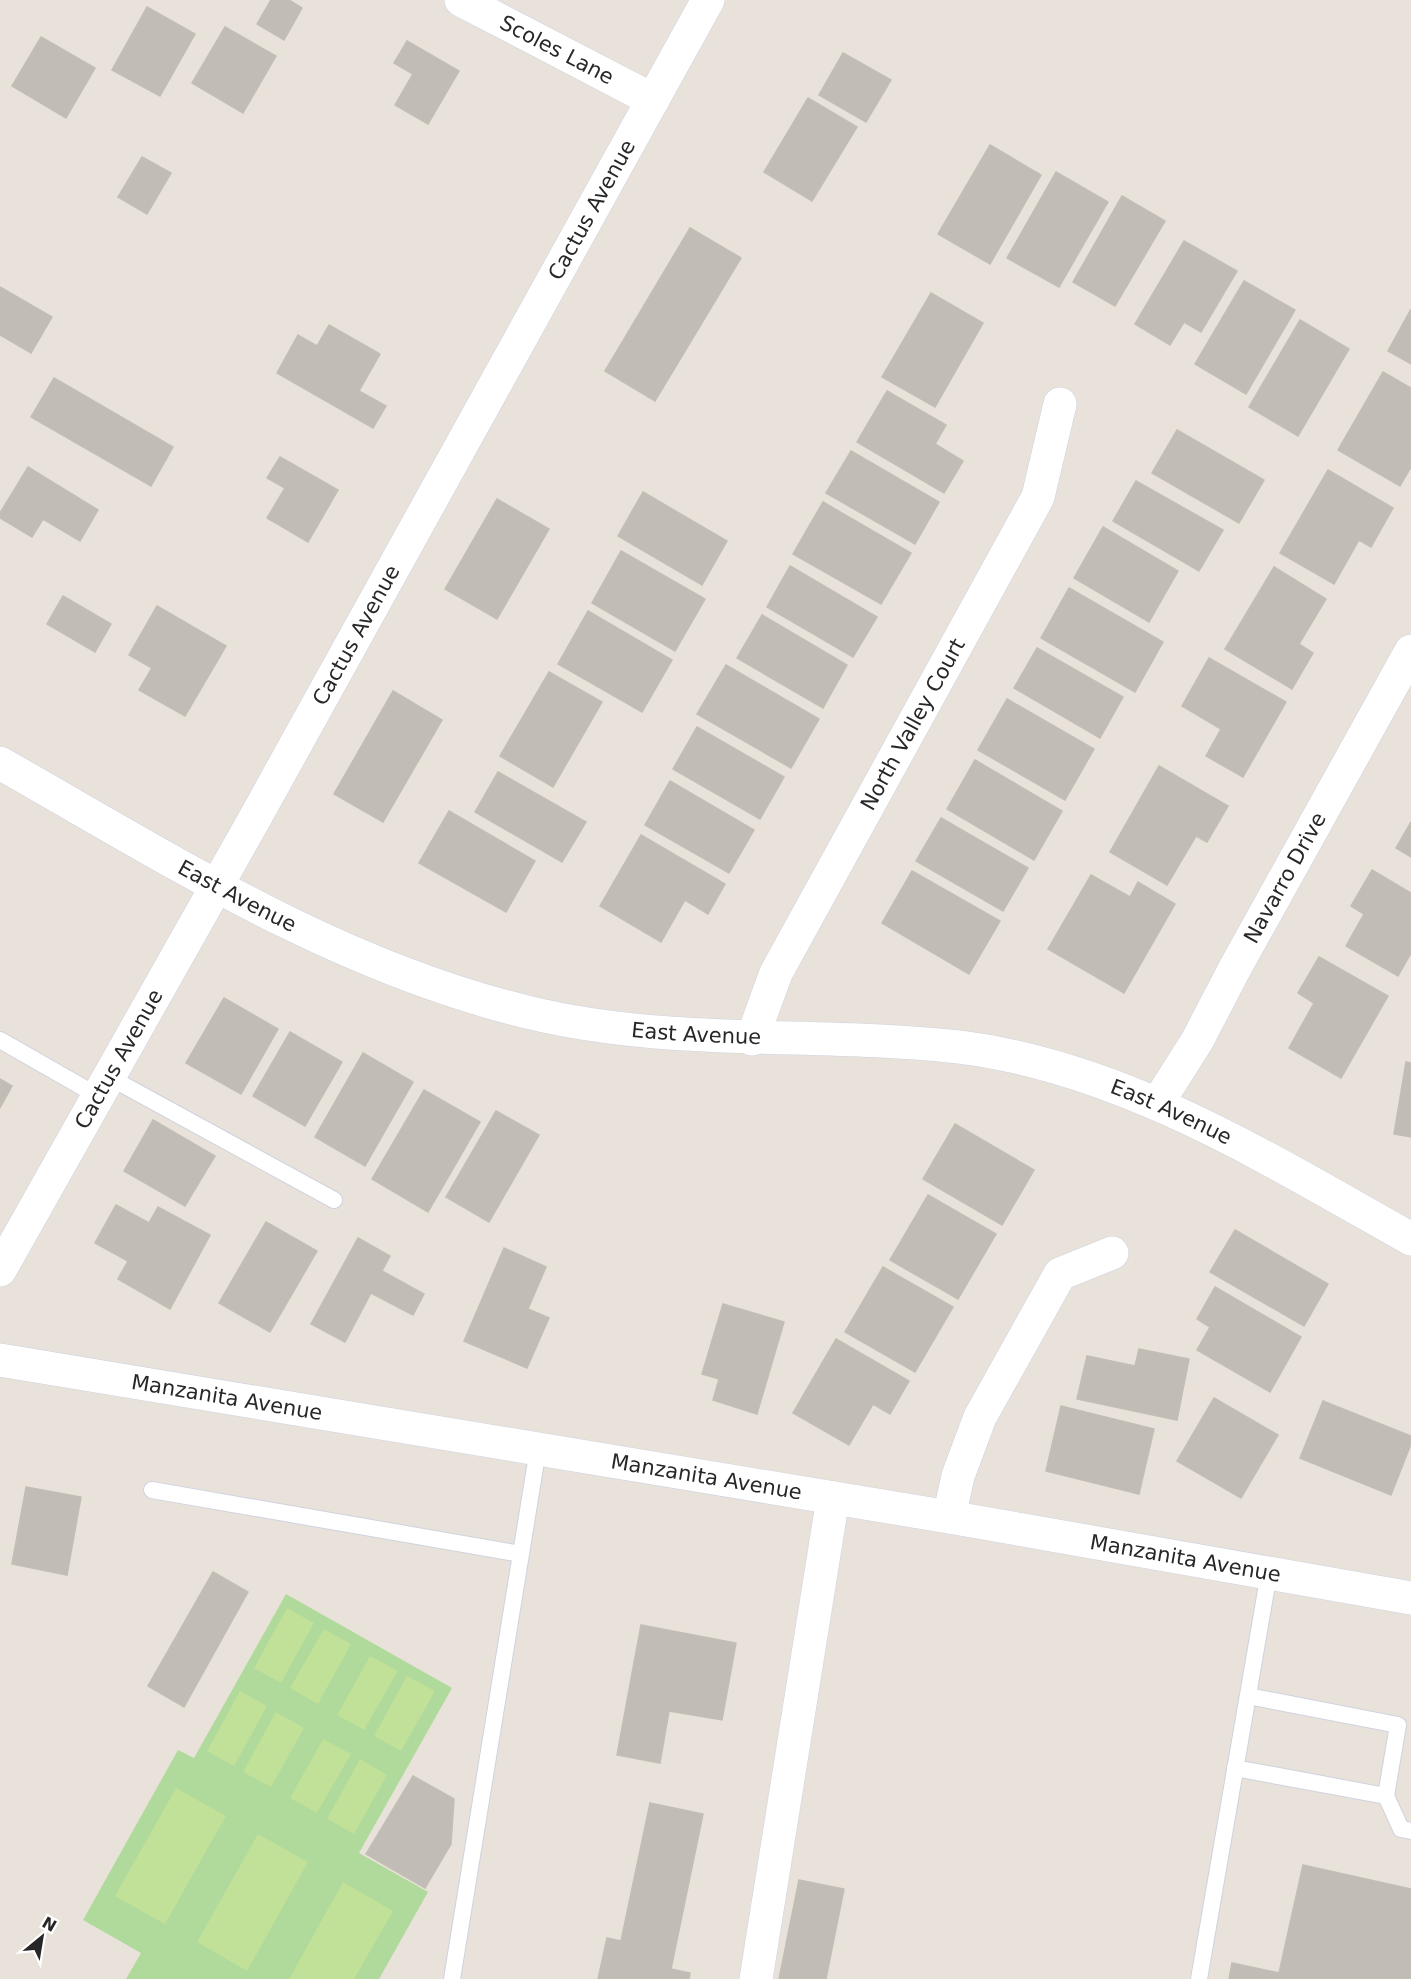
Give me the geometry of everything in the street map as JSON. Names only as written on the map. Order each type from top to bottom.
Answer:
[{"type":"street","name":"Scoles Lane","points":[[462,0],[653,100]]},
{"type":"street","name":"Cactus Avenue","points":[[0,1270],[217,885],[708,0]]},
{"type":"street","name":"North Valley Court","points":[[752,1039],[776,973],[1038,496],[1060,404]]},
{"type":"street","name":"Navarro Drive","points":[[1157,1104],[1197,1041],[1235,968],[1411,651]]},
{"type":"street","name":"East Avenue","points":[[0,763],[322,941],[435,986],[530,1013],[626,1030],[752,1039],[867,1040],[962,1048],[1061,1069],[1157,1104],[1252,1150],[1411,1239]]},
{"type":"street","points":[[949,1517],[958,1476],[980,1417],[1060,1274],[1112,1252]]},
{"type":"street","name":"Manzanita Avenue","points":[[0,1360],[949,1517],[1411,1598]]},
{"type":"street","points":[[756,1979],[833,1498]]},
{"type":"lane","points":[[0,1040],[103,1087],[334,1200]]},
{"type":"lane","points":[[452,1979],[537,1449]]},
{"type":"lane","points":[[152,1490],[521,1554]]},
{"type":"lane","points":[[1199,1979],[1269,1573]]},
{"type":"lane","points":[[1248,1696],[1398,1725],[1386,1796],[1401,1829],[1411,1831]]},
{"type":"lane","points":[[1235,1768],[1386,1796]]},
{"type":"green space","points":[[286,1594],[452,1688],[359,1853],[428,1892],[379,1979],[126,1979],[141,1953],[83,1920],[178,1750],[194,1758]]},
{"type":"green space","points":[[287,1608],[314,1623],[281,1683],[254,1668]]},
{"type":"green space","points":[[324,1629],[351,1644],[318,1704],[290,1688]]},
{"type":"green space","points":[[370,1656],[398,1671],[364,1730],[337,1715]]},
{"type":"green space","points":[[407,1676],[435,1691],[401,1751],[374,1736]]},
{"type":"green space","points":[[240,1691],[267,1706],[234,1766],[207,1751]]},
{"type":"green space","points":[[276,1712],[304,1728],[271,1787],[243,1772]]},
{"type":"green space","points":[[323,1739],[351,1754],[317,1813],[290,1798]]},
{"type":"green space","points":[[360,1759],[387,1775],[354,1834],[327,1819]]},
{"type":"green space","points":[[176,1788],[226,1816],[165,1924],[115,1896]]},
{"type":"green space","points":[[258,1834],[308,1862],[247,1971],[197,1942]]},
{"type":"green space","points":[[343,1882],[393,1911],[354,1979],[289,1979]]},
{"type":"building","points":[[271,0],[289,0],[302,8],[284,40],[257,24]]},
{"type":"building","points":[[147,7],[195,34],[160,96],[112,70]]},
{"type":"building","points":[[225,27],[276,56],[243,113],[192,83]]},
{"type":"building","points":[[41,37],[95,68],[66,118],[12,86]]},
{"type":"building","points":[[407,41],[459,71],[428,124],[395,105],[413,74],[394,63]]},
{"type":"building","points":[[843,53],[891,80],[866,122],[819,95]]},
{"type":"building","points":[[808,98],[857,127],[812,201],[764,172]]},
{"type":"building","points":[[990,145],[1041,175],[990,264],[938,234]]},
{"type":"building","points":[[142,157],[171,173],[147,214],[118,197]]},
{"type":"building","points":[[1056,172],[1108,202],[1059,287],[1007,258]]},
{"type":"building","points":[[1122,196],[1165,221],[1115,306],[1073,282]]},
{"type":"building","points":[[690,228],[741,258],[655,401],[605,371]]},
{"type":"building","points":[[1184,241],[1237,271],[1201,332],[1184,322],[1170,345],[1135,324]]},
{"type":"building","points":[[1244,281],[1295,310],[1246,394],[1195,364]]},
{"type":"building","points":[[0,287],[52,317],[31,353],[0,335]]},
{"type":"building","points":[[931,293],[983,323],[935,407],[882,377]]},
{"type":"building","points":[[1411,309],[1411,364],[1388,351]]},
{"type":"building","points":[[1300,320],[1349,349],[1298,436],[1249,407]]},
{"type":"building","points":[[329,325],[380,354],[359,391],[386,406],[373,428],[277,373],[298,335],[317,346]]},
{"type":"building","points":[[1383,372],[1411,388],[1411,467],[1400,486],[1338,450]]},
{"type":"building","points":[[54,378],[173,447],[151,486],[31,417]]},
{"type":"building","points":[[887,391],[946,425],[935,444],[963,461],[944,493],[857,442]]},
{"type":"building","points":[[1177,430],[1264,480],[1239,523],[1152,473]]},
{"type":"building","points":[[851,451],[939,502],[915,544],[826,493]]},
{"type":"building","points":[[280,457],[338,490],[308,542],[267,518],[285,488],[267,478]]},
{"type":"building","points":[[28,467],[98,510],[80,541],[43,519],[32,537],[0,518],[0,513]]},
{"type":"building","points":[[1328,470],[1393,508],[1371,547],[1359,540],[1334,584],[1280,553]]},
{"type":"building","points":[[1136,481],[1223,530],[1199,571],[1113,521]]},
{"type":"building","points":[[643,492],[727,541],[702,585],[618,536]]},
{"type":"building","points":[[497,499],[549,529],[497,619],[445,589]]},
{"type":"building","points":[[823,502],[911,553],[881,604],[793,554]]},
{"type":"building","points":[[1103,527],[1178,571],[1149,622],[1074,578]]},
{"type":"building","points":[[621,551],[705,599],[675,651],[592,603]]},
{"type":"building","points":[[790,566],[877,617],[853,657],[767,607]]},
{"type":"building","points":[[1274,567],[1326,599],[1299,644],[1313,653],[1292,689],[1225,649]]},
{"type":"building","points":[[1069,588],[1163,642],[1135,692],[1041,638]]},
{"type":"building","points":[[63,596],[111,624],[95,652],[47,624]]},
{"type":"building","points":[[157,606],[226,646],[185,716],[139,690],[152,668],[129,655]]},
{"type":"building","points":[[588,611],[672,660],[642,712],[558,664]]},
{"type":"building","points":[[762,615],[847,665],[823,708],[737,658]]},
{"type":"building","points":[[1037,648],[1123,697],[1100,738],[1014,688]]},
{"type":"building","points":[[1209,658],[1286,702],[1243,777],[1206,756],[1221,729],[1182,706]]},
{"type":"building","points":[[726,665],[819,719],[791,768],[697,714]]},
{"type":"building","points":[[549,672],[602,702],[553,787],[500,756]]},
{"type":"building","points":[[393,691],[442,720],[383,822],[334,794]]},
{"type":"building","points":[[1007,699],[1094,749],[1065,800],[978,750]]},
{"type":"building","points":[[697,727],[784,777],[760,819],[673,769]]},
{"type":"building","points":[[975,760],[1062,811],[1034,860],[947,809]]},
{"type":"building","points":[[1159,766],[1228,806],[1207,842],[1196,836],[1167,885],[1110,852]]},
{"type":"building","points":[[498,772],[586,822],[562,862],[475,812]]},
{"type":"building","points":[[670,781],[754,830],[729,873],[645,825]]},
{"type":"building","points":[[449,811],[535,861],[506,912],[419,863]]},
{"type":"building","points":[[941,818],[1028,868],[1003,911],[916,861]]},
{"type":"building","points":[[1411,822],[1411,857],[1396,848]]},
{"type":"building","points":[[641,835],[725,884],[708,914],[685,900],[661,942],[600,906]]},
{"type":"building","points":[[1372,870],[1411,893],[1411,953],[1398,976],[1346,946],[1364,914],[1351,906]]},
{"type":"building","points":[[912,871],[1000,921],[969,974],[882,923]]},
{"type":"building","points":[[1091,875],[1130,897],[1138,882],[1175,904],[1124,993],[1048,949]]},
{"type":"building","points":[[1319,957],[1388,996],[1341,1078],[1289,1048],[1314,1003],[1298,993]]},
{"type":"building","points":[[224,998],[278,1029],[241,1094],[186,1063]]},
{"type":"building","points":[[290,1032],[342,1062],[305,1126],[253,1096]]},
{"type":"building","points":[[363,1053],[413,1082],[365,1166],[315,1137]]},
{"type":"building","points":[[1406,1062],[1411,1063],[1411,1137],[1394,1134]]},
{"type":"building","points":[[0,1079],[12,1086],[0,1108]]},
{"type":"building","points":[[424,1090],[480,1122],[428,1212],[372,1179]]},
{"type":"building","points":[[496,1111],[539,1135],[489,1222],[446,1197]]},
{"type":"building","points":[[153,1120],[215,1156],[185,1206],[124,1171]]},
{"type":"building","points":[[955,1124],[1034,1170],[1002,1225],[923,1179]]},
{"type":"building","points":[[928,1195],[996,1234],[958,1299],[890,1260]]},
{"type":"building","points":[[116,1205],[149,1223],[158,1207],[210,1235],[170,1309],[118,1279],[128,1261],[95,1243]]},
{"type":"building","points":[[266,1222],[317,1251],[270,1332],[219,1303]]},
{"type":"building","points":[[1235,1230],[1328,1284],[1304,1326],[1210,1272]]},
{"type":"building","points":[[358,1238],[390,1256],[382,1271],[424,1294],[413,1315],[371,1293],[345,1342],[311,1324]]},
{"type":"building","points":[[504,1248],[546,1267],[528,1309],[549,1318],[527,1368],[464,1341]]},
{"type":"building","points":[[883,1267],[953,1307],[915,1372],[845,1332]]},
{"type":"building","points":[[1215,1287],[1301,1337],[1270,1392],[1197,1350],[1210,1327],[1197,1319]]},
{"type":"building","points":[[723,1304],[784,1322],[757,1414],[713,1400],[719,1379],[702,1374]]},
{"type":"building","points":[[836,1339],[909,1381],[890,1414],[873,1404],[849,1445],[793,1413]]},
{"type":"building","points":[[1139,1349],[1189,1359],[1177,1420],[1077,1399],[1087,1356],[1135,1366]]},
{"type":"building","points":[[1214,1398],[1278,1435],[1241,1498],[1177,1461]]},
{"type":"building","points":[[1323,1401],[1411,1436],[1411,1444],[1391,1495],[1300,1458]]},
{"type":"building","points":[[1061,1406],[1154,1429],[1139,1494],[1046,1471]]},
{"type":"building","points":[[26,1487],[81,1497],[67,1575],[12,1564]]},
{"type":"building","points":[[213,1572],[248,1592],[184,1707],[148,1686]]},
{"type":"building","points":[[641,1625],[736,1643],[722,1720],[669,1711],[660,1763],[617,1755]]},
{"type":"building","points":[[413,1776],[454,1799],[451,1844],[425,1888],[366,1854]]},
{"type":"building","points":[[650,1803],[703,1814],[671,1969],[690,1973],[689,1979],[598,1979],[607,1938],[621,1941]]},
{"type":"building","points":[[1303,1865],[1411,1889],[1411,1979],[1229,1979],[1232,1963],[1279,1973]]},
{"type":"building","points":[[799,1880],[844,1889],[826,1979],[779,1979]]}]
